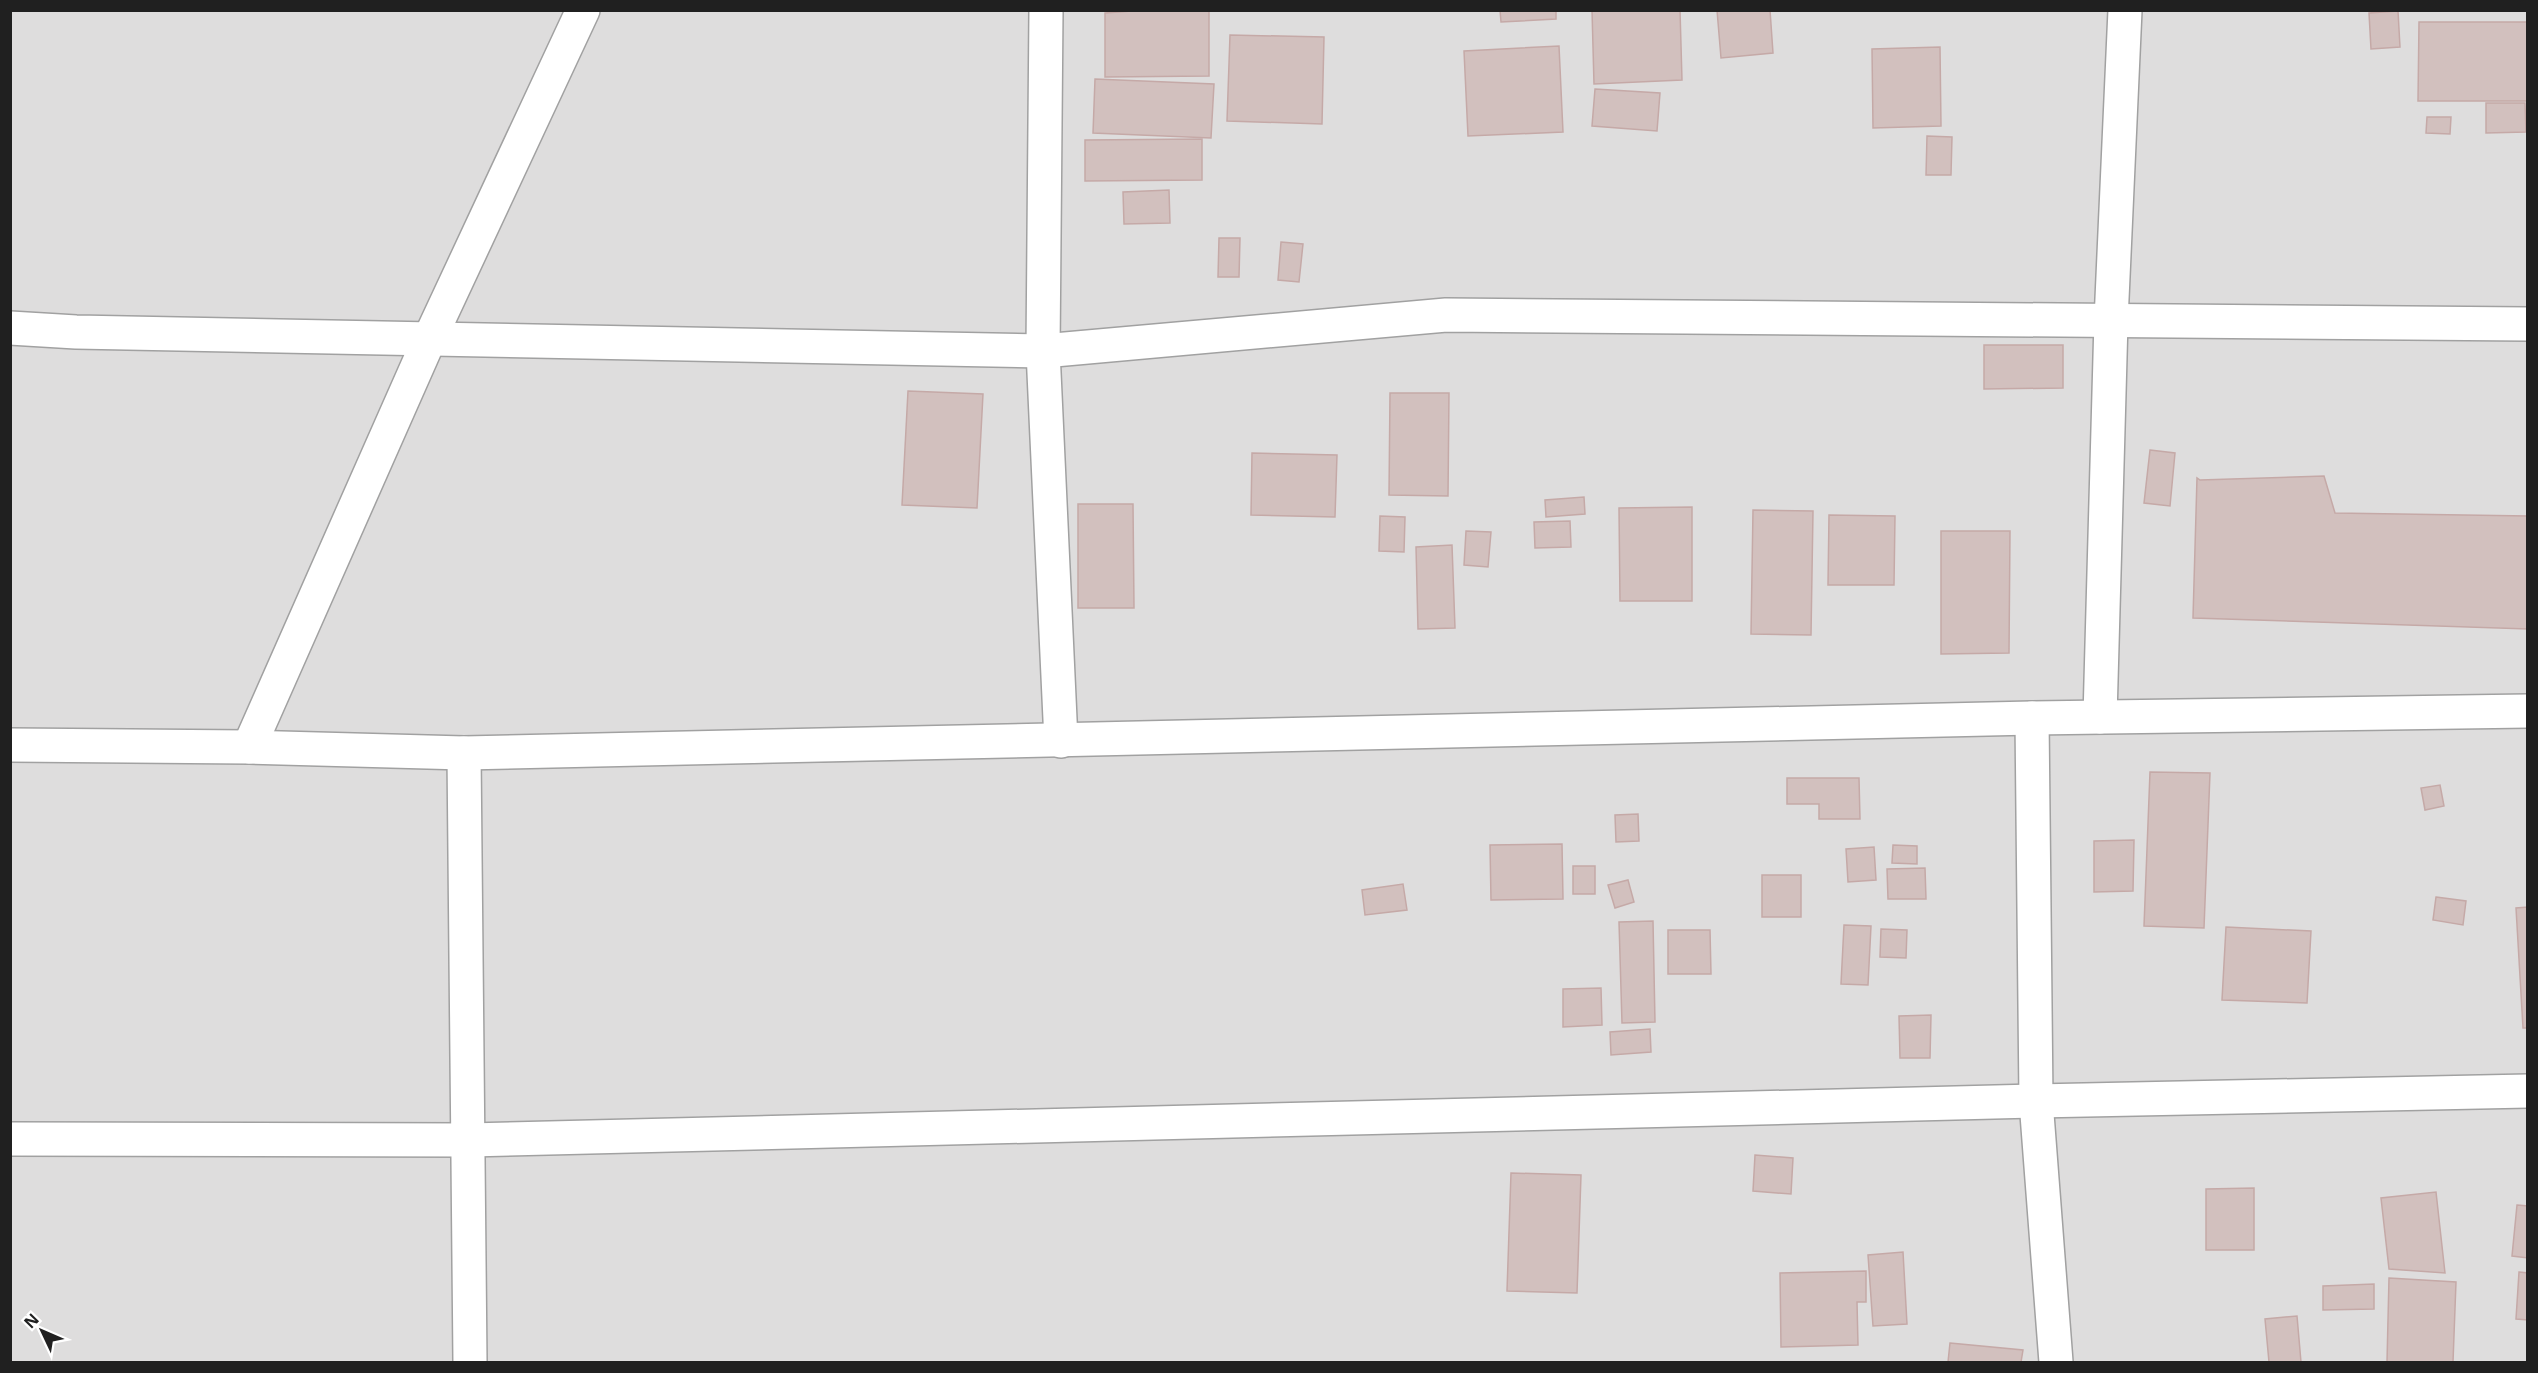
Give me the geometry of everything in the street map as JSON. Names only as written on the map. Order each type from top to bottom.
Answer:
[{"type":"street","points":[[249,747],[429,340],[583,10]]},
{"type":"street","points":[[1046,10],[1043,351],[1061,741]]},
{"type":"street","points":[[2100,717],[2111,321],[2125,10]]},
{"type":"street","points":[[10,328],[76,332],[429,340],[1043,351],[1446,315],[2528,324]]},
{"type":"street","points":[[10,745],[249,747],[464,753],[2032,718],[2528,711]]},
{"type":"street","points":[[2032,718],[2036,1101],[2056,1362]]},
{"type":"street","points":[[464,753],[470,1362]]},
{"type":"street","points":[[10,1139],[469,1140],[2528,1091]]},
{"type":"shaded area","points":[[11,11],[2527,11],[2527,1362],[11,1362]]},
{"type":"building","points":[[1146,10],[1209,10],[1209,76],[1105,77],[1105,13]]},
{"type":"building","points":[[1500,10],[1556,10],[1556,19],[1501,22]]},
{"type":"building","points":[[1592,10],[1680,10],[1682,80],[1594,84]]},
{"type":"building","points":[[1717,10],[1770,10],[1773,53],[1721,58]]},
{"type":"building","points":[[2398,11],[2400,47],[2371,49],[2369,13]]},
{"type":"building","points":[[2419,22],[2528,22],[2528,101],[2418,101]]},
{"type":"building","points":[[1230,35],[1324,37],[1322,124],[1227,121]]},
{"type":"building","points":[[1559,46],[1563,132],[1468,136],[1464,51]]},
{"type":"building","points":[[1940,47],[1941,126],[1873,128],[1872,49]]},
{"type":"building","points":[[1095,79],[1214,84],[1211,138],[1093,133]]},
{"type":"building","points":[[1595,89],[1660,93],[1657,131],[1592,126]]},
{"type":"building","points":[[2486,103],[2525,103],[2526,132],[2486,133]]},
{"type":"building","points":[[2427,117],[2451,117],[2450,134],[2426,133]]},
{"type":"building","points":[[1927,136],[1952,137],[1951,175],[1926,175]]},
{"type":"building","points":[[1202,139],[1202,180],[1085,181],[1085,140]]},
{"type":"building","points":[[1169,190],[1170,223],[1124,224],[1123,192]]},
{"type":"building","points":[[1219,238],[1240,238],[1239,277],[1218,277]]},
{"type":"building","points":[[1281,242],[1303,244],[1299,282],[1278,280]]},
{"type":"building","points":[[1984,345],[2063,345],[2063,388],[1984,389]]},
{"type":"building","points":[[908,391],[983,394],[977,508],[902,505]]},
{"type":"building","points":[[1390,393],[1449,393],[1448,496],[1389,495]]},
{"type":"building","points":[[2150,450],[2175,453],[2170,506],[2144,503]]},
{"type":"building","points":[[1252,453],[1337,455],[1335,517],[1251,515]]},
{"type":"building","points":[[2324,476],[2335,513],[2528,516],[2528,629],[2193,618],[2197,478],[2200,480]]},
{"type":"building","points":[[1584,497],[1585,514],[1546,517],[1545,500]]},
{"type":"building","points":[[1078,504],[1133,504],[1134,608],[1078,608]]},
{"type":"building","points":[[1692,507],[1692,601],[1620,601],[1619,508]]},
{"type":"building","points":[[1753,510],[1813,511],[1811,635],[1751,634]]},
{"type":"building","points":[[1829,515],[1895,516],[1894,585],[1828,585]]},
{"type":"building","points":[[1380,516],[1405,517],[1404,552],[1379,551]]},
{"type":"building","points":[[1570,521],[1571,547],[1535,548],[1534,522]]},
{"type":"building","points":[[1466,531],[1491,532],[1488,567],[1464,565]]},
{"type":"building","points":[[1941,531],[2010,531],[2009,653],[1941,654]]},
{"type":"building","points":[[1452,545],[1455,628],[1418,629],[1416,547]]},
{"type":"building","points":[[2150,772],[2210,773],[2204,928],[2144,926]]},
{"type":"building","points":[[1787,778],[1859,778],[1860,819],[1819,819],[1819,804],[1787,804]]},
{"type":"building","points":[[2440,785],[2444,806],[2425,810],[2421,788]]},
{"type":"building","points":[[1638,814],[1639,841],[1616,842],[1615,815]]},
{"type":"building","points":[[2134,840],[2133,891],[2094,892],[2094,841]]},
{"type":"building","points":[[1562,844],[1563,899],[1491,900],[1490,845]]},
{"type":"building","points":[[1893,845],[1917,846],[1917,864],[1892,863]]},
{"type":"building","points":[[1874,847],[1876,880],[1848,882],[1846,849]]},
{"type":"building","points":[[1573,866],[1595,866],[1595,894],[1573,894]]},
{"type":"building","points":[[1925,868],[1926,899],[1888,899],[1887,869]]},
{"type":"building","points":[[1762,875],[1801,875],[1801,917],[1762,917]]},
{"type":"building","points":[[1628,880],[1634,902],[1615,908],[1608,885]]},
{"type":"building","points":[[1403,884],[1407,910],[1365,915],[1362,890]]},
{"type":"building","points":[[2436,897],[2466,901],[2463,925],[2433,920]]},
{"type":"building","points":[[2528,907],[2528,1028],[2523,1028],[2516,908]]},
{"type":"building","points":[[1653,921],[1655,1022],[1622,1023],[1619,922]]},
{"type":"building","points":[[1844,925],[1871,926],[1868,985],[1841,984]]},
{"type":"building","points":[[2226,927],[2311,931],[2307,1003],[2222,1000]]},
{"type":"building","points":[[1881,929],[1907,930],[1906,958],[1880,957]]},
{"type":"building","points":[[1668,930],[1710,930],[1711,974],[1668,974]]},
{"type":"building","points":[[1601,988],[1602,1025],[1563,1027],[1563,989]]},
{"type":"building","points":[[1931,1015],[1930,1058],[1900,1058],[1899,1016]]},
{"type":"building","points":[[1650,1029],[1651,1052],[1611,1055],[1610,1032]]},
{"type":"building","points":[[1755,1155],[1793,1158],[1791,1194],[1753,1191]]},
{"type":"building","points":[[1511,1173],[1581,1175],[1577,1293],[1507,1291]]},
{"type":"building","points":[[2254,1188],[2254,1250],[2206,1250],[2206,1189]]},
{"type":"building","points":[[2436,1192],[2445,1273],[2389,1269],[2381,1198]]},
{"type":"building","points":[[2517,1205],[2528,1206],[2528,1258],[2512,1256]]},
{"type":"building","points":[[1903,1252],[1907,1324],[1873,1326],[1868,1255]]},
{"type":"building","points":[[1866,1271],[1866,1302],[1857,1302],[1858,1345],[1781,1347],[1780,1273]]},
{"type":"building","points":[[2519,1272],[2528,1273],[2528,1320],[2516,1319]]},
{"type":"building","points":[[2389,1278],[2456,1282],[2453,1362],[2387,1362]]},
{"type":"building","points":[[2374,1284],[2374,1309],[2323,1310],[2323,1286]]},
{"type":"building","points":[[2297,1316],[2301,1362],[2269,1362],[2265,1319]]},
{"type":"building","points":[[1950,1343],[2023,1350],[2021,1362],[1948,1362]]}]
